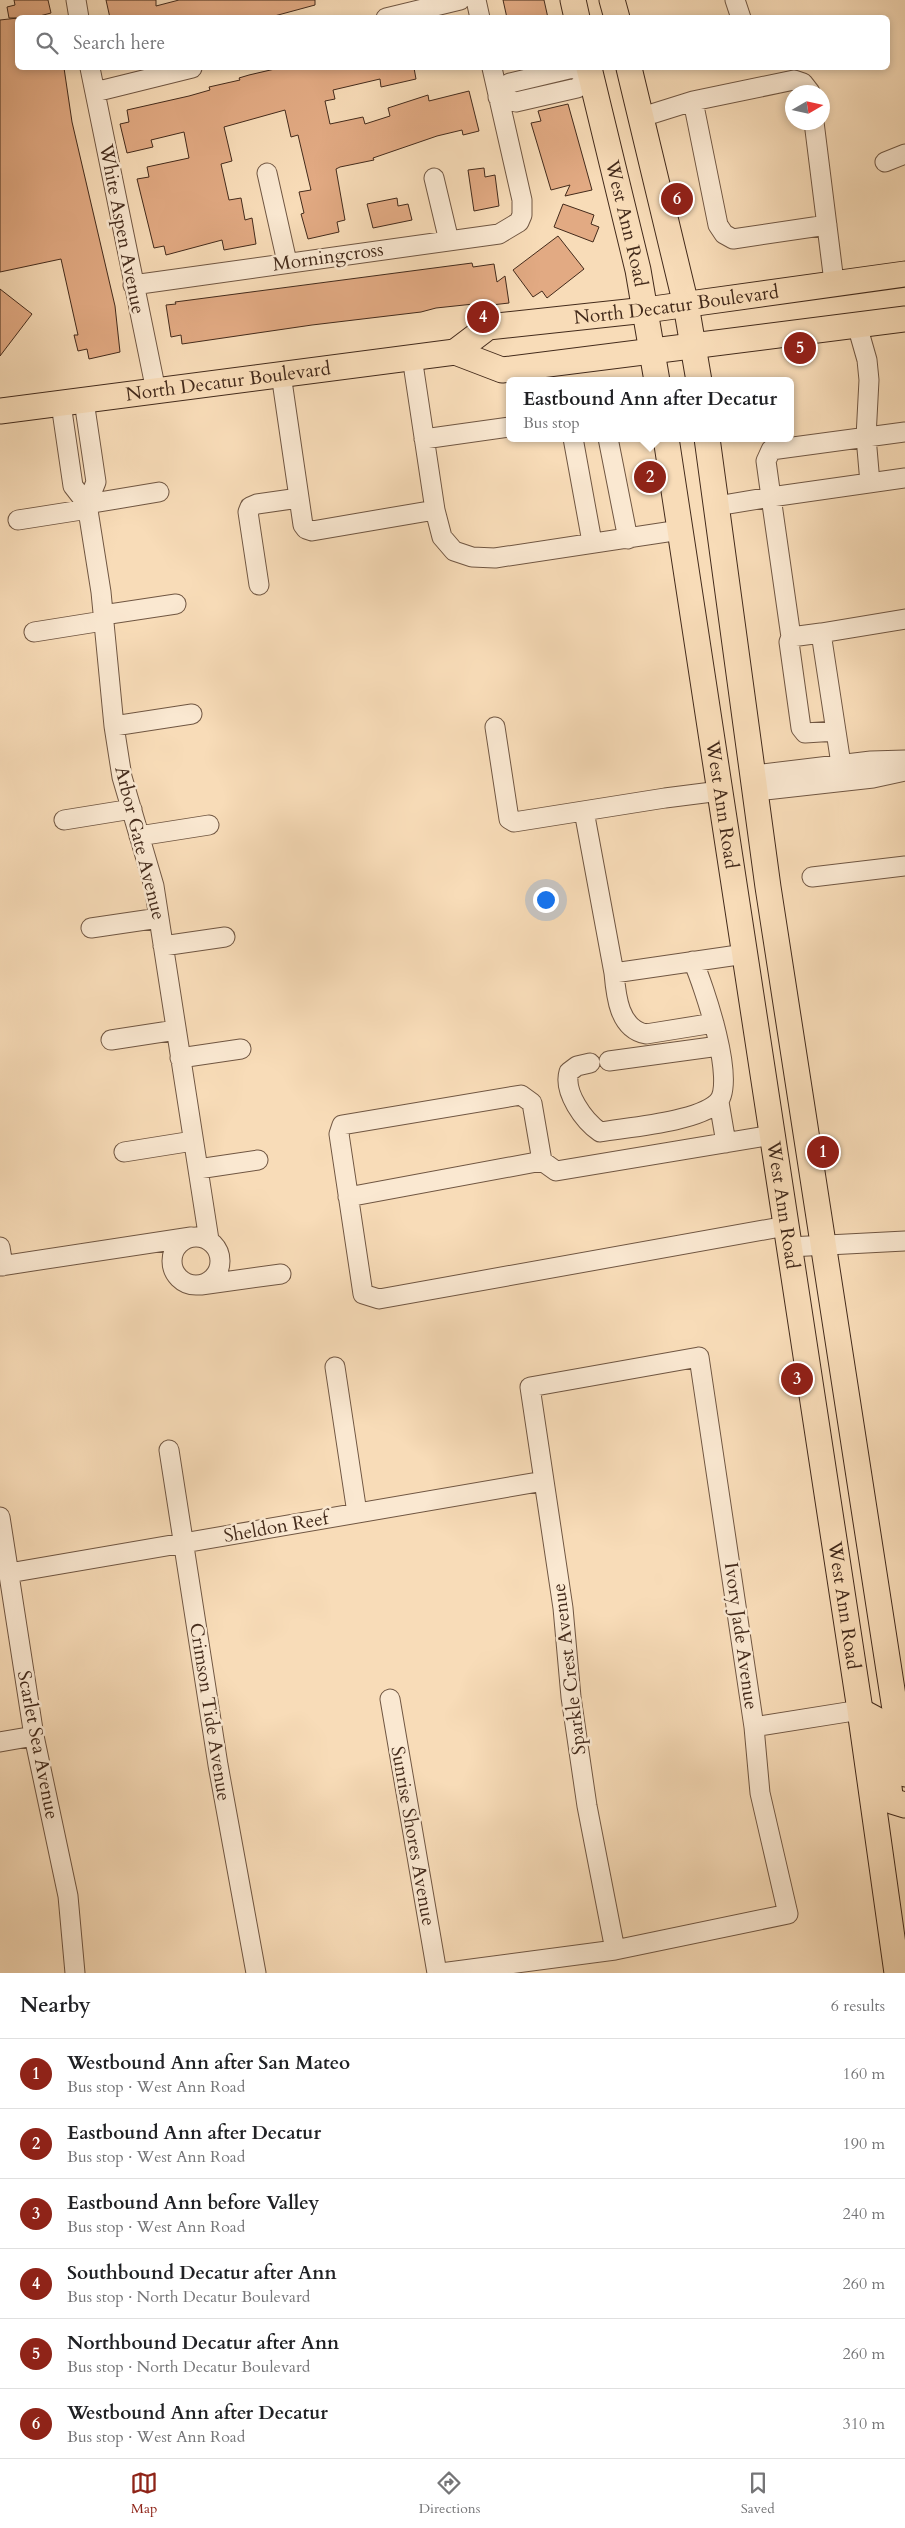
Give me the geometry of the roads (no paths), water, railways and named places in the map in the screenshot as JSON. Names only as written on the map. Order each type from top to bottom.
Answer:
[{"type":"main road","points":[[573,0],[576,15]]},
{"type":"main road","points":[[612,0],[616,15]]},
{"type":"main road","name":"West Ann Road","points":[[630,70],[686,304],[697,377]]},
{"type":"main road","name":"West Ann Road","points":[[590,72],[646,310],[656,377]]},
{"type":"main road","name":"North Decatur Boulevard","points":[[456,352],[488,327],[646,310],[834,282],[905,274]]},
{"type":"main road","name":"North Decatur Boulevard","points":[[0,411],[456,352],[502,370],[905,319]]},
{"type":"main road","name":"West Ann Road","points":[[667,442],[860,1710],[897,1973]]},
{"type":"main road","name":"West Ann Road","points":[[708,442],[768,887],[905,1774]]},
{"type":"main road","points":[[701,671],[728,752],[755,783]]},
{"type":"main road","points":[[720,791],[742,811],[768,887]]},
{"type":"main road","points":[[883,1625],[876,1665],[860,1710],[876,1720],[883,1740],[892,1802],[905,1805]]},
{"type":"street","points":[[76,0],[78,15]]},
{"type":"street","points":[[398,15],[460,0]]},
{"type":"street","points":[[476,0],[479,15]]},
{"type":"street","points":[[735,0],[740,15]]},
{"type":"street","name":"White Aspen Avenue","points":[[90,70],[156,391]]},
{"type":"street","points":[[95,92],[184,70]]},
{"type":"street","points":[[492,70],[498,97],[510,102],[576,88],[590,72]]},
{"type":"street","points":[[642,117],[693,101],[794,80],[805,85]]},
{"type":"street","name":"Morningcross","points":[[133,285],[287,262],[500,234],[519,222],[522,215],[522,200],[498,97]]},
{"type":"street","points":[[693,101],[718,225],[724,234],[733,239],[827,225]]},
{"type":"street","points":[[815,130],[834,282]]},
{"type":"street","points":[[885,162],[905,154]]},
{"type":"street","points":[[267,173],[287,262]]},
{"type":"street","points":[[434,178],[449,241]]},
{"type":"street","points":[[857,326],[867,360],[869,380],[866,438],[870,483]]},
{"type":"street","points":[[412,357],[435,510],[442,536],[454,551],[472,557],[495,558],[680,530]]},
{"type":"street","points":[[281,374],[303,525],[306,529],[312,530],[435,510]]},
{"type":"street","name":"Arbor Gate Avenue","points":[[72,403],[73,486],[87,506],[103,618],[114,726],[122,777],[154,886],[198,1169],[200,1238]]},
{"type":"street","points":[[424,439],[506,428]]},
{"type":"street","points":[[836,730],[812,734],[805,733],[801,728],[789,642],[791,637],[766,461],[771,450],[905,432]]},
{"type":"street","points":[[574,442],[592,542]]},
{"type":"street","points":[[609,442],[628,539]]},
{"type":"street","points":[[717,506],[905,478]]},
{"type":"street","points":[[18,520],[159,492]]},
{"type":"street","points":[[259,585],[248,512],[250,507],[257,504],[299,498]]},
{"type":"street","points":[[34,632],[176,604]]},
{"type":"street","points":[[791,637],[905,619]]},
{"type":"street","points":[[821,633],[841,764]]},
{"type":"street","points":[[114,726],[192,714]]},
{"type":"street","points":[[495,727],[509,819],[514,822],[720,791]]},
{"type":"street","points":[[755,783],[841,764],[870,760],[905,760]]},
{"type":"street","points":[[755,783],[873,778],[905,771]]},
{"type":"street","points":[[64,820],[132,809]]},
{"type":"street","points":[[584,811],[618,1002],[628,1023],[638,1032],[646,1034],[714,1023]]},
{"type":"street","points":[[139,836],[209,825]]},
{"type":"street","points":[[812,877],[905,866]]},
{"type":"street","points":[[91,928],[159,918]]},
{"type":"street","points":[[163,946],[225,937]]},
{"type":"street","points":[[614,973],[745,954]]},
{"type":"street","points":[[590,1063],[577,1066],[569,1072],[567,1078],[572,1094],[590,1125],[600,1132],[676,1119],[708,1110],[719,1102],[724,1093],[719,1046],[706,993],[693,961]]},
{"type":"street","points":[[111,1040],[176,1030]]},
{"type":"street","points":[[610,1060],[719,1046]]},
{"type":"street","points":[[180,1058],[241,1048]]},
{"type":"street","points":[[542,1161],[532,1103],[522,1095],[342,1125],[339,1134],[363,1294],[379,1299],[788,1236],[823,1245],[905,1241]]},
{"type":"street","points":[[719,1102],[720,1144]]},
{"type":"street","points":[[348,1197],[542,1161],[556,1170],[772,1135]]},
{"type":"street","points":[[124,1152],[193,1142]]},
{"type":"street","points":[[198,1169],[258,1160]]},
{"type":"street","points":[[200,1238],[177,1245],[171,1261],[177,1276],[192,1285],[281,1274]]},
{"type":"street","points":[[0,1246],[2,1266],[200,1238],[219,1253],[219,1270],[208,1282],[200,1285]]},
{"type":"street","name":"Ivory Jade Avenue","points":[[530,1387],[699,1357],[754,1727],[760,1793],[788,1914],[615,1950]]},
{"type":"street","points":[[335,1367],[357,1513]]},
{"type":"street","name":"Sparkle Crest Avenue","points":[[530,1387],[563,1608],[571,1697],[587,1806],[615,1950]]},
{"type":"street","name":"Crimson Tide Avenue","points":[[169,1450],[218,1765],[256,1973]]},
{"type":"street","name":"Sheldon Reef","points":[[9,1573],[544,1482]]},
{"type":"street","name":"Scarlet Sea Avenue","points":[[0,1517],[34,1736],[68,1896],[75,1973]]},
{"type":"street","name":"Sunrise Shores Avenue","points":[[390,1699],[437,1973]]},
{"type":"street","points":[[754,1727],[860,1710]]},
{"type":"street","points":[[0,1742],[34,1736]]},
{"type":"street","points":[[441,1973],[615,1950]]},
{"type":"place","name":"Westbound Ann after Decatur","points":[[677,199]]},
{"type":"place","name":"Southbound Decatur after Ann","points":[[483,317]]},
{"type":"place","name":"Northbound Decatur after Ann","points":[[800,348]]},
{"type":"place","name":"Eastbound Ann after Decatur","points":[[650,477]]},
{"type":"place","name":"Westbound Ann after San Mateo","points":[[823,1152]]},
{"type":"place","name":"Eastbound Ann before Valley","points":[[797,1379]]}]
